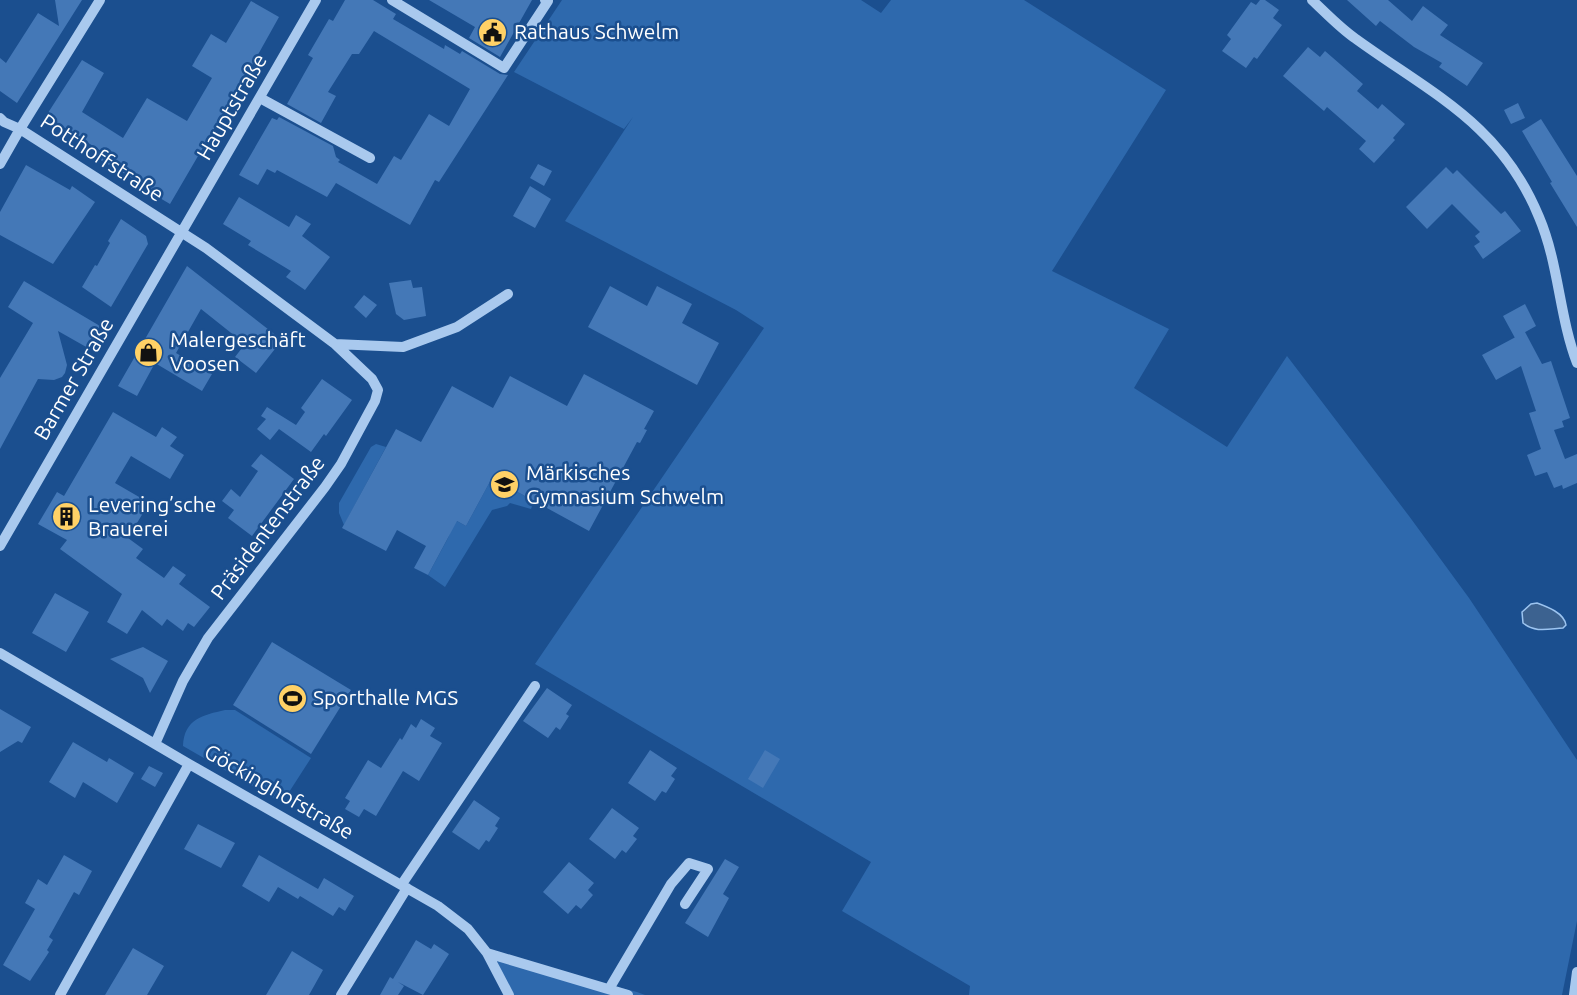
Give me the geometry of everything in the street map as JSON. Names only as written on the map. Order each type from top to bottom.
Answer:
[{"type":"street","points":[[0,164],[100,0]]},
{"type":"street","name":"Hauptstraße","points":[[182,233],[316,0]]},
{"type":"street","points":[[392,0],[504,68],[548,2],[545,0]]},
{"type":"street","points":[[1312,0],[1354,37],[1467,116],[1489,138],[1504,158],[1527,192],[1540,218],[1549,247],[1569,342],[1577,363]]},
{"type":"street","points":[[260,98],[370,158]]},
{"type":"street","name":"Potthoffstraße","points":[[0,118],[206,248],[335,344]]},
{"type":"street","name":"Barmer Straße","points":[[0,546],[182,233]]},
{"type":"street","points":[[335,344],[403,347],[457,327],[508,294]]},
{"type":"street","name":"Präsidentenstraße","points":[[155,744],[183,681],[208,638],[325,487],[341,464],[375,401],[378,390],[372,379],[335,344]]},
{"type":"street","name":"Göckinghofstraße","points":[[0,653],[438,906],[468,929],[487,952],[509,995]]},
{"type":"street","points":[[341,995],[404,886],[535,686]]},
{"type":"street","points":[[60,995],[189,764]]},
{"type":"street","points":[[609,989],[670,884],[690,863],[708,869],[686,904]]},
{"type":"street","points":[[487,952],[628,995]]},
{"type":"street","points":[[1574,995],[1577,972]]},
{"type":"shaded area","points":[[562,0],[861,0],[881,13],[891,0],[1024,0],[1166,90],[1052,271],[1169,329],[1134,388],[1227,447],[1287,356],[1469,598],[1577,760],[1577,921],[1562,995],[969,995],[970,986],[842,911],[871,862],[535,664],[764,328],[736,310],[565,221],[633,117],[624,129],[514,72]]},
{"type":"shaded area","points":[[376,444],[386,447],[344,525],[339,513],[339,503],[371,447]]},
{"type":"shaded area","points":[[492,478],[534,501],[531,509],[510,503],[492,510],[445,587],[428,575],[455,520],[466,526]]},
{"type":"shaded area","points":[[1537,603],[1559,614],[1566,625],[1563,628],[1542,630],[1523,623],[1522,612],[1531,604]]},
{"type":"shaded area","points":[[235,710],[311,758],[282,803],[183,746],[184,737],[191,724],[202,716]]},
{"type":"shaded area","points":[[495,955],[637,992],[645,995],[509,995]]},
{"type":"building","points":[[55,0],[82,0],[17,103],[0,91],[0,58],[6,63],[38,13],[59,26]]},
{"type":"building","points":[[345,0],[373,0],[396,14],[393,19],[444,49],[445,45],[460,54],[462,51],[500,74],[508,75],[439,182],[435,180],[410,225],[336,183],[327,197],[277,170],[275,173],[267,169],[258,185],[239,175],[272,118],[277,120],[279,117],[333,146],[336,157],[340,160],[338,162],[377,184],[394,156],[401,160],[429,114],[449,126],[470,89],[374,31],[359,54],[352,54],[328,92],[336,96],[321,123],[287,104],[313,58],[308,55],[329,19],[333,21]]},
{"type":"building","name":"Rathaus Schwelm","points":[[429,0],[532,0],[500,57],[469,38],[475,27]]},
{"type":"building","points":[[1260,0],[1265,0],[1279,10],[1273,18],[1282,25],[1257,59],[1254,57],[1246,68],[1222,51],[1231,39],[1227,35],[1251,2],[1256,5]]},
{"type":"building","points":[[1347,0],[1388,0],[1412,21],[1423,6],[1448,25],[1440,35],[1483,63],[1467,86],[1439,67],[1442,63],[1414,47],[1380,21],[1376,26]]},
{"type":"building","points":[[251,1],[279,17],[170,204],[153,194],[155,191],[97,158],[101,151],[46,116],[82,60],[104,73],[82,112],[123,138],[147,98],[187,121],[212,78],[192,66],[211,34],[226,43]]},
{"type":"building","points":[[1308,47],[1320,57],[1325,51],[1363,84],[1357,91],[1378,109],[1382,104],[1405,124],[1393,138],[1395,140],[1374,163],[1359,149],[1366,141],[1327,107],[1324,111],[1283,76]]},
{"type":"building","points":[[1518,103],[1525,118],[1511,124],[1504,110]]},
{"type":"building","points":[[1541,119],[1577,176],[1577,227],[1522,131]]},
{"type":"building","points":[[538,164],[552,171],[544,186],[530,178]]},
{"type":"building","points":[[26,165],[70,190],[72,186],[95,202],[53,264],[0,235],[0,212]]},
{"type":"building","points":[[1446,167],[1453,174],[1457,170],[1501,214],[1505,211],[1521,231],[1483,259],[1474,246],[1480,242],[1475,236],[1480,232],[1452,204],[1427,229],[1406,207]]},
{"type":"building","points":[[530,186],[551,199],[535,228],[513,216]]},
{"type":"building","points":[[239,197],[289,227],[296,215],[311,224],[302,236],[330,257],[305,290],[286,277],[291,271],[248,245],[251,241],[223,224]]},
{"type":"building","points":[[121,219],[146,236],[148,244],[111,307],[82,287],[95,265],[97,266]]},
{"type":"building","points":[[187,266],[282,340],[256,373],[235,357],[245,344],[201,309],[176,353],[212,374],[202,391],[155,363],[137,396],[118,386]]},
{"type":"building","points":[[411,280],[413,288],[422,287],[426,316],[404,320],[396,314],[389,283]]},
{"type":"building","points":[[24,281],[100,326],[88,348],[58,331],[67,365],[65,373],[54,380],[38,379],[0,449],[0,378],[33,323],[8,307]]},
{"type":"building","points":[[610,286],[647,306],[657,286],[692,304],[682,323],[719,343],[697,385],[588,327]]},
{"type":"building","points":[[364,295],[377,305],[366,318],[354,307]]},
{"type":"building","points":[[1525,304],[1536,326],[1515,338],[1503,316]]},
{"type":"building","points":[[1525,332],[1542,364],[1551,361],[1570,418],[1562,421],[1564,427],[1554,430],[1565,459],[1577,454],[1577,483],[1563,489],[1562,485],[1554,488],[1547,472],[1535,476],[1527,455],[1541,449],[1529,413],[1536,411],[1521,366],[1496,380],[1482,355]]},
{"type":"building","points":[[584,374],[654,411],[644,429],[647,430],[640,443],[637,442],[589,531],[492,478],[466,526],[457,521],[428,575],[414,568],[426,546],[397,530],[386,551],[342,528],[396,429],[421,442],[452,386],[493,408],[510,376],[567,406]]},
{"type":"building","points":[[322,379],[352,400],[326,436],[324,434],[311,452],[279,429],[270,440],[257,429],[266,419],[261,416],[267,407],[296,425],[305,412],[301,408]]},
{"type":"building","points":[[113,412],[156,437],[162,427],[177,437],[170,446],[184,455],[170,479],[131,456],[115,483],[146,501],[140,512],[143,513],[128,538],[143,549],[136,558],[164,578],[173,566],[186,575],[179,584],[210,607],[194,627],[188,623],[183,631],[167,619],[162,626],[142,610],[127,634],[107,622],[122,594],[60,549],[67,540],[38,524],[57,492],[64,496]]},
{"type":"building","points":[[261,454],[294,479],[252,536],[228,518],[234,510],[222,501],[231,489],[240,497],[258,471],[251,466]]},
{"type":"building","points":[[55,593],[89,612],[66,652],[32,633]]},
{"type":"building","name":"Sporthalle MGS","points":[[272,642],[351,690],[311,754],[233,705]]},
{"type":"building","points":[[143,647],[168,661],[150,693],[143,678],[110,659]]},
{"type":"building","points":[[547,688],[572,705],[566,714],[569,716],[560,730],[556,727],[548,738],[523,721]]},
{"type":"building","points":[[0,709],[31,727],[22,743],[18,741],[0,752]]},
{"type":"building","points":[[421,719],[435,728],[430,736],[442,743],[419,781],[403,771],[376,816],[364,809],[359,817],[345,809],[350,801],[345,798],[368,760],[381,768],[411,724],[416,728]]},
{"type":"building","points":[[73,742],[107,762],[109,758],[134,773],[117,803],[83,782],[75,798],[49,782]]},
{"type":"building","points":[[650,750],[677,768],[671,776],[675,779],[666,793],[662,791],[655,801],[628,783]]},
{"type":"building","points":[[765,750],[780,759],[763,788],[748,779]]},
{"type":"building","points":[[149,766],[163,773],[155,787],[141,779]]},
{"type":"building","points":[[474,800],[500,818],[495,826],[498,828],[489,842],[486,840],[479,850],[452,832]]},
{"type":"building","points":[[612,808],[639,828],[633,836],[637,839],[626,853],[622,850],[615,859],[589,839]]},
{"type":"building","points":[[198,824],[235,843],[221,868],[184,849]]},
{"type":"building","points":[[64,855],[92,871],[79,895],[74,892],[49,937],[53,940],[47,950],[49,952],[30,981],[3,965],[35,909],[25,903],[38,879],[47,885]]},
{"type":"building","points":[[259,855],[318,889],[324,878],[354,896],[345,911],[339,907],[333,916],[300,896],[298,899],[278,887],[269,902],[242,886]]},
{"type":"building","points":[[725,859],[739,867],[723,894],[729,898],[708,937],[685,923]]},
{"type":"building","points":[[569,862],[594,883],[588,890],[593,895],[581,909],[576,905],[568,914],[543,892]]},
{"type":"building","points":[[416,940],[431,949],[434,944],[449,954],[423,995],[398,982],[404,986],[398,995],[380,995],[390,977],[393,979]]},
{"type":"building","points":[[133,948],[164,966],[147,995],[105,995]]},
{"type":"building","points":[[292,951],[323,970],[309,995],[266,995]]},
{"type":"place","name":"Rathaus Schwelm","points":[[493,32]]},
{"type":"place","name":"Malergeschäft Voosen","points":[[149,352]]},
{"type":"place","name":"Märkisches Gymnasium Schwelm","points":[[505,485]]},
{"type":"place","name":"Levering’sche Brauerei","points":[[67,517]]},
{"type":"place","name":"Sporthalle MGS","points":[[292,698]]}]
